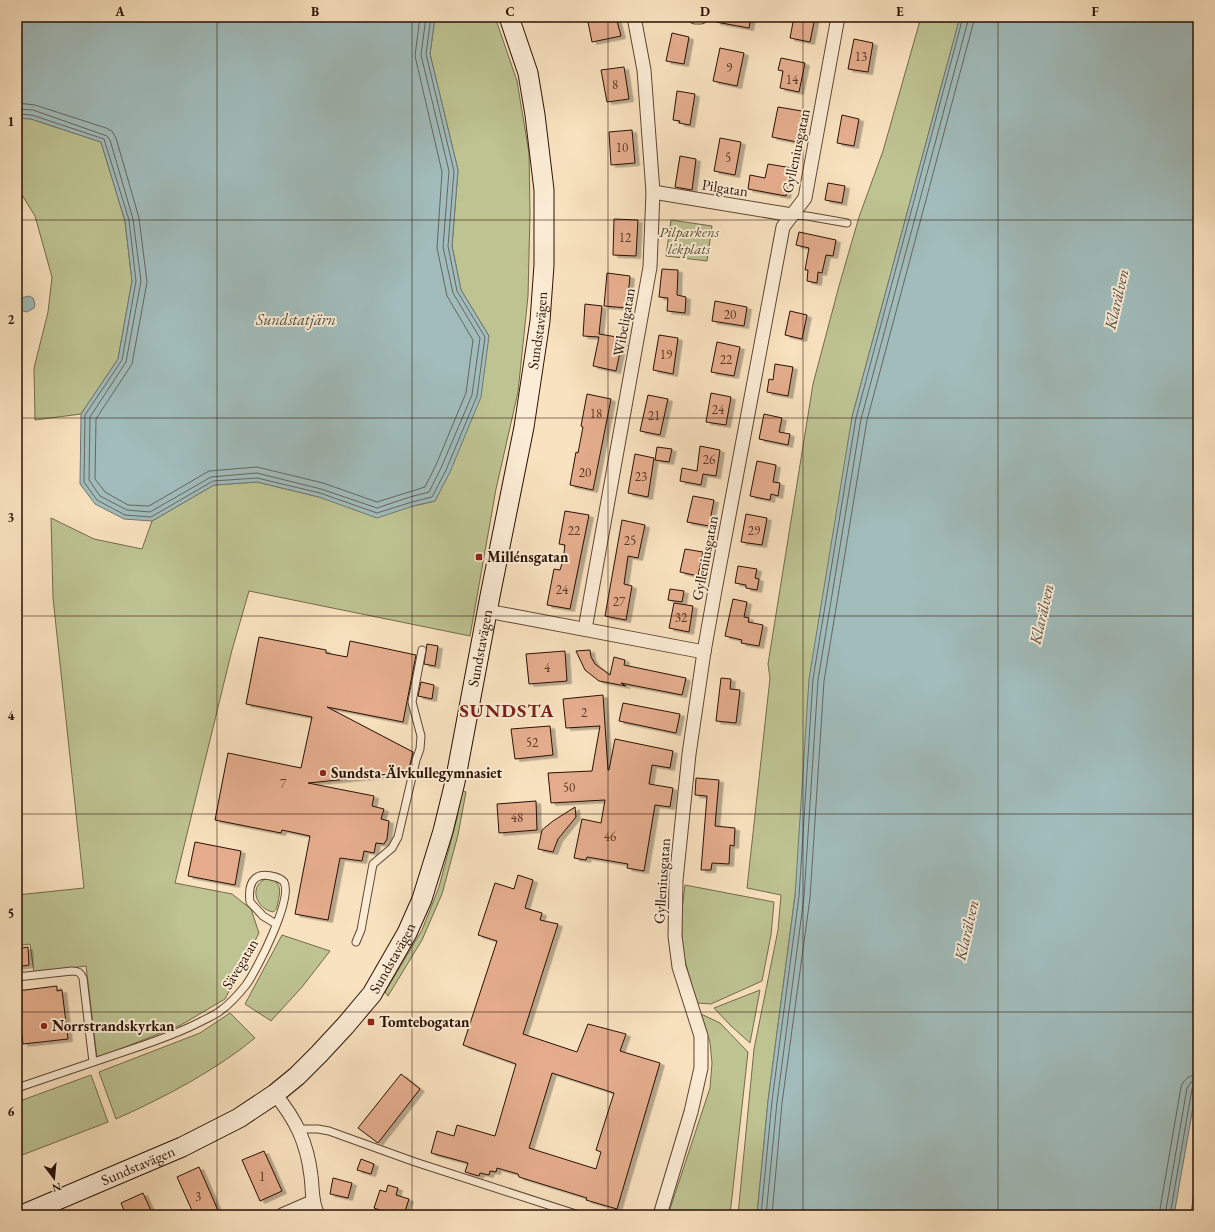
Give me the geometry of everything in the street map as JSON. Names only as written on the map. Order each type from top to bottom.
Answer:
[{"type":"street","name":"Sundstavägen","points":[[22,1215],[182,1147],[239,1118],[297,1076],[345,1026],[372,994],[407,933],[422,899],[443,830],[455,782],[487,610],[524,427],[540,321],[544,265],[544,190],[535,115],[528,73],[509,17]]},
{"type":"street","name":"Wibeligatan","points":[[585,630],[650,267],[653,192],[644,70],[634,17]]},
{"type":"street","points":[[695,17],[701,17]]},
{"type":"street","name":"Gylleniusgatan","points":[[660,1215],[691,1112],[701,1068],[701,1036],[679,967],[675,936],[675,899],[689,754],[704,652],[783,227],[805,198],[838,17]]},
{"type":"street","name":"Pilgatan","points":[[653,192],[792,215]]},
{"type":"street","points":[[487,610],[704,652]]},
{"type":"street","points":[[274,1094],[288,1111],[298,1129],[306,1152],[310,1170],[312,1202],[318,1215]]},
{"type":"street","points":[[282,1215],[312,1202]]},
{"type":"lane","points":[[792,215],[847,223]]},
{"type":"lane","points":[[356,942],[361,930],[373,864],[392,848],[398,837],[416,760],[420,749],[421,736],[412,702],[422,650]]},
{"type":"lane","name":"Sävegatan","points":[[17,1088],[185,1030],[219,1012],[232,1002],[247,984],[266,948],[284,906],[286,889],[284,882],[278,877],[264,874],[258,875],[254,879],[250,889],[250,902],[263,916],[276,924]]},
{"type":"lane","points":[[17,977],[72,971],[81,973],[83,978],[93,1062]]},
{"type":"lane","points":[[298,1129],[318,1129],[329,1131],[415,1162],[579,1215]]},
{"type":"green space","points":[[435,17],[495,17],[517,81],[529,153],[530,214],[528,296],[518,392],[496,489],[470,636],[249,591],[232,650],[175,883],[232,894],[251,909],[259,933],[225,999],[181,1025],[97,1058],[86,966],[34,973],[30,944],[17,946],[17,895],[84,888],[53,598],[51,518],[94,539],[142,549],[152,521],[214,485],[257,482],[319,497],[413,506],[435,501],[440,490],[489,336],[461,290],[452,246],[458,170],[430,54]]},
{"type":"green space","points":[[921,17],[960,17],[852,417],[795,896],[768,1101],[757,1215],[738,1215],[754,1049],[778,930],[781,895],[747,888],[770,678],[768,664],[813,384],[859,217],[883,151]]},
{"type":"green space","points":[[17,118],[31,119],[101,142],[125,221],[132,281],[118,359],[81,414],[35,420],[34,368],[48,312],[52,277],[35,216],[17,187]]},
{"type":"green space","name":"Pilparkens lekplats","points":[[671,220],[712,226],[707,261],[666,256]]},
{"type":"green space","points":[[461,790],[466,792],[458,835],[442,894],[422,940],[388,996],[385,992],[422,930],[439,887],[457,818]]},
{"type":"green space","points":[[265,879],[274,881],[279,886],[277,905],[273,912],[263,907],[257,898],[257,888]]},
{"type":"green space","points":[[685,885],[774,902],[771,935],[762,981],[711,1004],[697,1003],[683,954],[681,918]]},
{"type":"green space","points":[[282,935],[330,951],[302,987],[271,1021],[245,1004]]},
{"type":"green space","points":[[760,990],[750,1043],[714,1008]]},
{"type":"green space","points":[[230,1013],[255,1038],[206,1073],[152,1102],[116,1119],[99,1072],[200,1033]]},
{"type":"green space","points":[[701,1014],[720,1023],[748,1052],[730,1215],[668,1215],[710,1088],[712,1063],[710,1042]]},
{"type":"green space","points":[[91,1075],[108,1122],[17,1157],[17,1102]]},
{"type":"green space","points":[[1198,1158],[1198,1215],[1191,1215]]},
{"type":"water","name":"Sundstatjärn","points":[[17,17],[435,17],[430,54],[458,170],[452,246],[461,290],[489,336],[481,397],[450,472],[435,501],[413,506],[377,518],[319,497],[257,482],[214,485],[152,521],[124,519],[95,504],[80,484],[81,414],[118,359],[132,281],[125,221],[101,142],[31,119],[17,118]]},
{"type":"water","name":"Klarälven","points":[[960,17],[1198,17],[1198,1079],[1174,1215],[757,1215],[768,1101],[795,896],[809,679],[852,417]]},
{"type":"water","points":[[29,296],[33,298],[35,304],[34,308],[27,312],[23,311],[17,306],[17,299]]},
{"type":"building","points":[[587,17],[616,17],[621,36],[592,42]]},
{"type":"building","points":[[717,17],[751,17],[749,28],[716,22]]},
{"type":"building","points":[[794,17],[815,17],[810,42],[790,38]]},
{"type":"building","points":[[672,33],[689,37],[684,64],[666,61]]},
{"type":"building","points":[[854,39],[873,43],[868,72],[848,69]]},
{"type":"building","points":[[720,48],[744,53],[737,86],[713,81]]},
{"type":"building","points":[[781,58],[805,63],[799,92],[780,88],[783,71],[778,70]]},
{"type":"building","points":[[624,67],[629,99],[607,102],[601,70]]},
{"type":"building","points":[[677,91],[695,94],[690,125],[673,120]]},
{"type":"building","points":[[778,107],[802,111],[797,142],[772,137]]},
{"type":"building","points":[[842,115],[859,119],[854,146],[837,143]]},
{"type":"building","points":[[632,130],[635,163],[611,165],[609,132]]},
{"type":"building","points":[[720,138],[741,142],[735,175],[714,171]]},
{"type":"building","points":[[680,156],[696,159],[692,190],[675,187]]},
{"type":"building","points":[[768,164],[792,168],[786,196],[748,189],[750,175],[765,178]]},
{"type":"building","points":[[828,183],[845,186],[842,203],[825,200]]},
{"type":"building","points":[[614,219],[638,220],[636,256],[613,255]]},
{"type":"building","points":[[799,232],[836,240],[833,256],[826,255],[822,273],[818,272],[817,283],[807,281],[808,270],[805,270],[809,248],[796,245]]},
{"type":"building","points":[[662,269],[678,270],[677,295],[686,297],[685,313],[667,311],[668,298],[659,297]]},
{"type":"building","points":[[607,273],[630,276],[627,308],[604,306]]},
{"type":"building","points":[[715,301],[747,307],[744,326],[712,321]]},
{"type":"building","points":[[585,304],[602,306],[599,334],[623,338],[616,371],[593,366],[599,337],[583,336]]},
{"type":"building","points":[[790,311],[807,315],[802,339],[785,335]]},
{"type":"building","points":[[659,335],[678,338],[673,374],[653,370]]},
{"type":"building","points":[[717,342],[740,347],[734,376],[711,372]]},
{"type":"building","points":[[775,364],[793,367],[788,396],[767,392],[769,379],[773,380]]},
{"type":"building","points":[[711,393],[731,397],[726,425],[706,422]]},
{"type":"building","points":[[587,394],[611,399],[593,490],[570,485],[576,452],[578,453],[583,427],[581,426]]},
{"type":"building","points":[[648,395],[668,399],[660,435],[640,431]]},
{"type":"building","points":[[764,414],[782,418],[779,432],[790,434],[788,445],[759,439]]},
{"type":"building","points":[[700,446],[720,450],[716,476],[703,474],[701,485],[680,481],[682,468],[697,471]]},
{"type":"building","points":[[657,447],[672,449],[669,462],[655,460]]},
{"type":"building","points":[[635,454],[654,458],[648,497],[628,493]]},
{"type":"building","points":[[757,461],[776,465],[773,482],[780,483],[778,496],[771,494],[770,500],[750,496]]},
{"type":"building","points":[[693,496],[714,500],[709,526],[687,522]]},
{"type":"building","points":[[565,511],[589,515],[570,609],[547,605],[554,569],[560,570],[563,560],[565,545],[559,544]]},
{"type":"building","points":[[746,514],[767,518],[762,545],[741,542]]},
{"type":"building","points":[[622,520],[645,525],[638,558],[628,556],[624,584],[632,586],[626,620],[605,616]]},
{"type":"building","points":[[685,549],[703,552],[698,576],[680,572]]},
{"type":"building","points":[[738,566],[757,569],[755,578],[759,579],[757,590],[746,588],[746,585],[735,583]]},
{"type":"building","points":[[670,589],[684,591],[682,602],[668,600]]},
{"type":"building","points":[[733,599],[747,602],[744,617],[749,618],[748,622],[763,625],[759,646],[741,643],[742,640],[725,636]]},
{"type":"building","points":[[674,603],[693,606],[689,632],[669,628]]},
{"type":"building","name":"Sundsta-Älvkullegymnasiet","points":[[259,637],[326,650],[326,653],[347,657],[350,641],[416,655],[403,722],[327,707],[413,752],[408,773],[308,783],[374,796],[372,806],[384,809],[381,819],[389,821],[387,839],[384,844],[376,843],[374,853],[364,851],[362,861],[340,858],[328,920],[295,914],[310,836],[282,830],[281,833],[215,820],[228,753],[301,768],[312,717],[246,704]]},
{"type":"building","points":[[427,644],[438,646],[435,666],[424,664]]},
{"type":"building","points":[[590,650],[591,657],[595,664],[610,675],[614,657],[625,660],[624,665],[686,678],[682,695],[621,683],[626,686],[599,681],[585,670],[576,651]]},
{"type":"building","points":[[565,651],[567,681],[529,684],[526,654]]},
{"type":"building","points":[[721,678],[731,679],[730,689],[740,690],[736,723],[716,721]]},
{"type":"building","points":[[421,682],[434,685],[432,699],[418,696]]},
{"type":"building","points":[[603,695],[608,770],[615,739],[673,751],[670,768],[652,765],[649,784],[673,788],[670,807],[655,805],[644,871],[627,868],[628,864],[587,857],[586,860],[574,858],[582,819],[601,823],[605,800],[551,803],[548,773],[592,771],[600,726],[566,728],[563,699]]},
{"type":"building","points":[[623,703],[680,714],[676,733],[619,721]]},
{"type":"building","points":[[550,726],[553,755],[515,759],[511,729]]},
{"type":"building","points":[[696,778],[719,780],[715,826],[735,828],[734,846],[730,845],[729,864],[712,863],[711,870],[701,870],[707,796],[695,795]]},
{"type":"building","points":[[536,801],[537,830],[499,833],[497,804]]},
{"type":"building","points":[[575,807],[576,817],[558,839],[553,852],[538,849],[542,830]]},
{"type":"building","points":[[195,842],[241,851],[235,885],[188,876]]},
{"type":"building","points":[[518,875],[533,880],[525,908],[542,913],[540,920],[558,924],[523,1034],[577,1052],[588,1024],[626,1034],[620,1051],[660,1063],[617,1209],[586,1200],[587,1198],[519,1177],[518,1174],[497,1168],[496,1172],[490,1171],[489,1175],[480,1173],[479,1176],[465,1172],[468,1163],[431,1153],[437,1131],[454,1136],[457,1125],[495,1136],[516,1064],[463,1045],[497,941],[478,935],[495,883],[514,889]],"holes":[[[552,1073],[614,1093],[596,1150],[601,1152],[596,1169],[529,1148]]]},
{"type":"building","points":[[28,947],[29,965],[17,967],[17,949]]},
{"type":"building","name":"Norrstrandskyrkan","points":[[57,986],[57,991],[62,990],[68,1039],[23,1044],[19,1012],[17,1012],[17,991]]},
{"type":"building","points":[[401,1074],[420,1089],[378,1143],[358,1128]]},
{"type":"building","points":[[264,1151],[282,1191],[260,1201],[242,1160]]},
{"type":"building","points":[[361,1159],[374,1164],[371,1174],[357,1170]]},
{"type":"building","points":[[199,1167],[220,1215],[194,1215],[177,1177]]},
{"type":"building","points":[[333,1178],[352,1183],[348,1198],[330,1194]]},
{"type":"building","points":[[388,1185],[398,1188],[396,1195],[409,1199],[404,1214],[392,1210],[391,1214],[374,1208],[380,1190],[386,1192]]},
{"type":"building","points":[[143,1193],[153,1215],[126,1215],[121,1203]]},
{"type":"place","name":"Millénsgatan","points":[[479,557]]},
{"type":"place","name":"Sundsta-Älvkullegymnasiet","points":[[323,773]]},
{"type":"place","name":"Tomtebogatan","points":[[371,1022]]},
{"type":"place","name":"Norrstrandskyrkan","points":[[44,1026]]},
{"type":"district","name":"SUNDSTA","points":[[507,710]]}]
